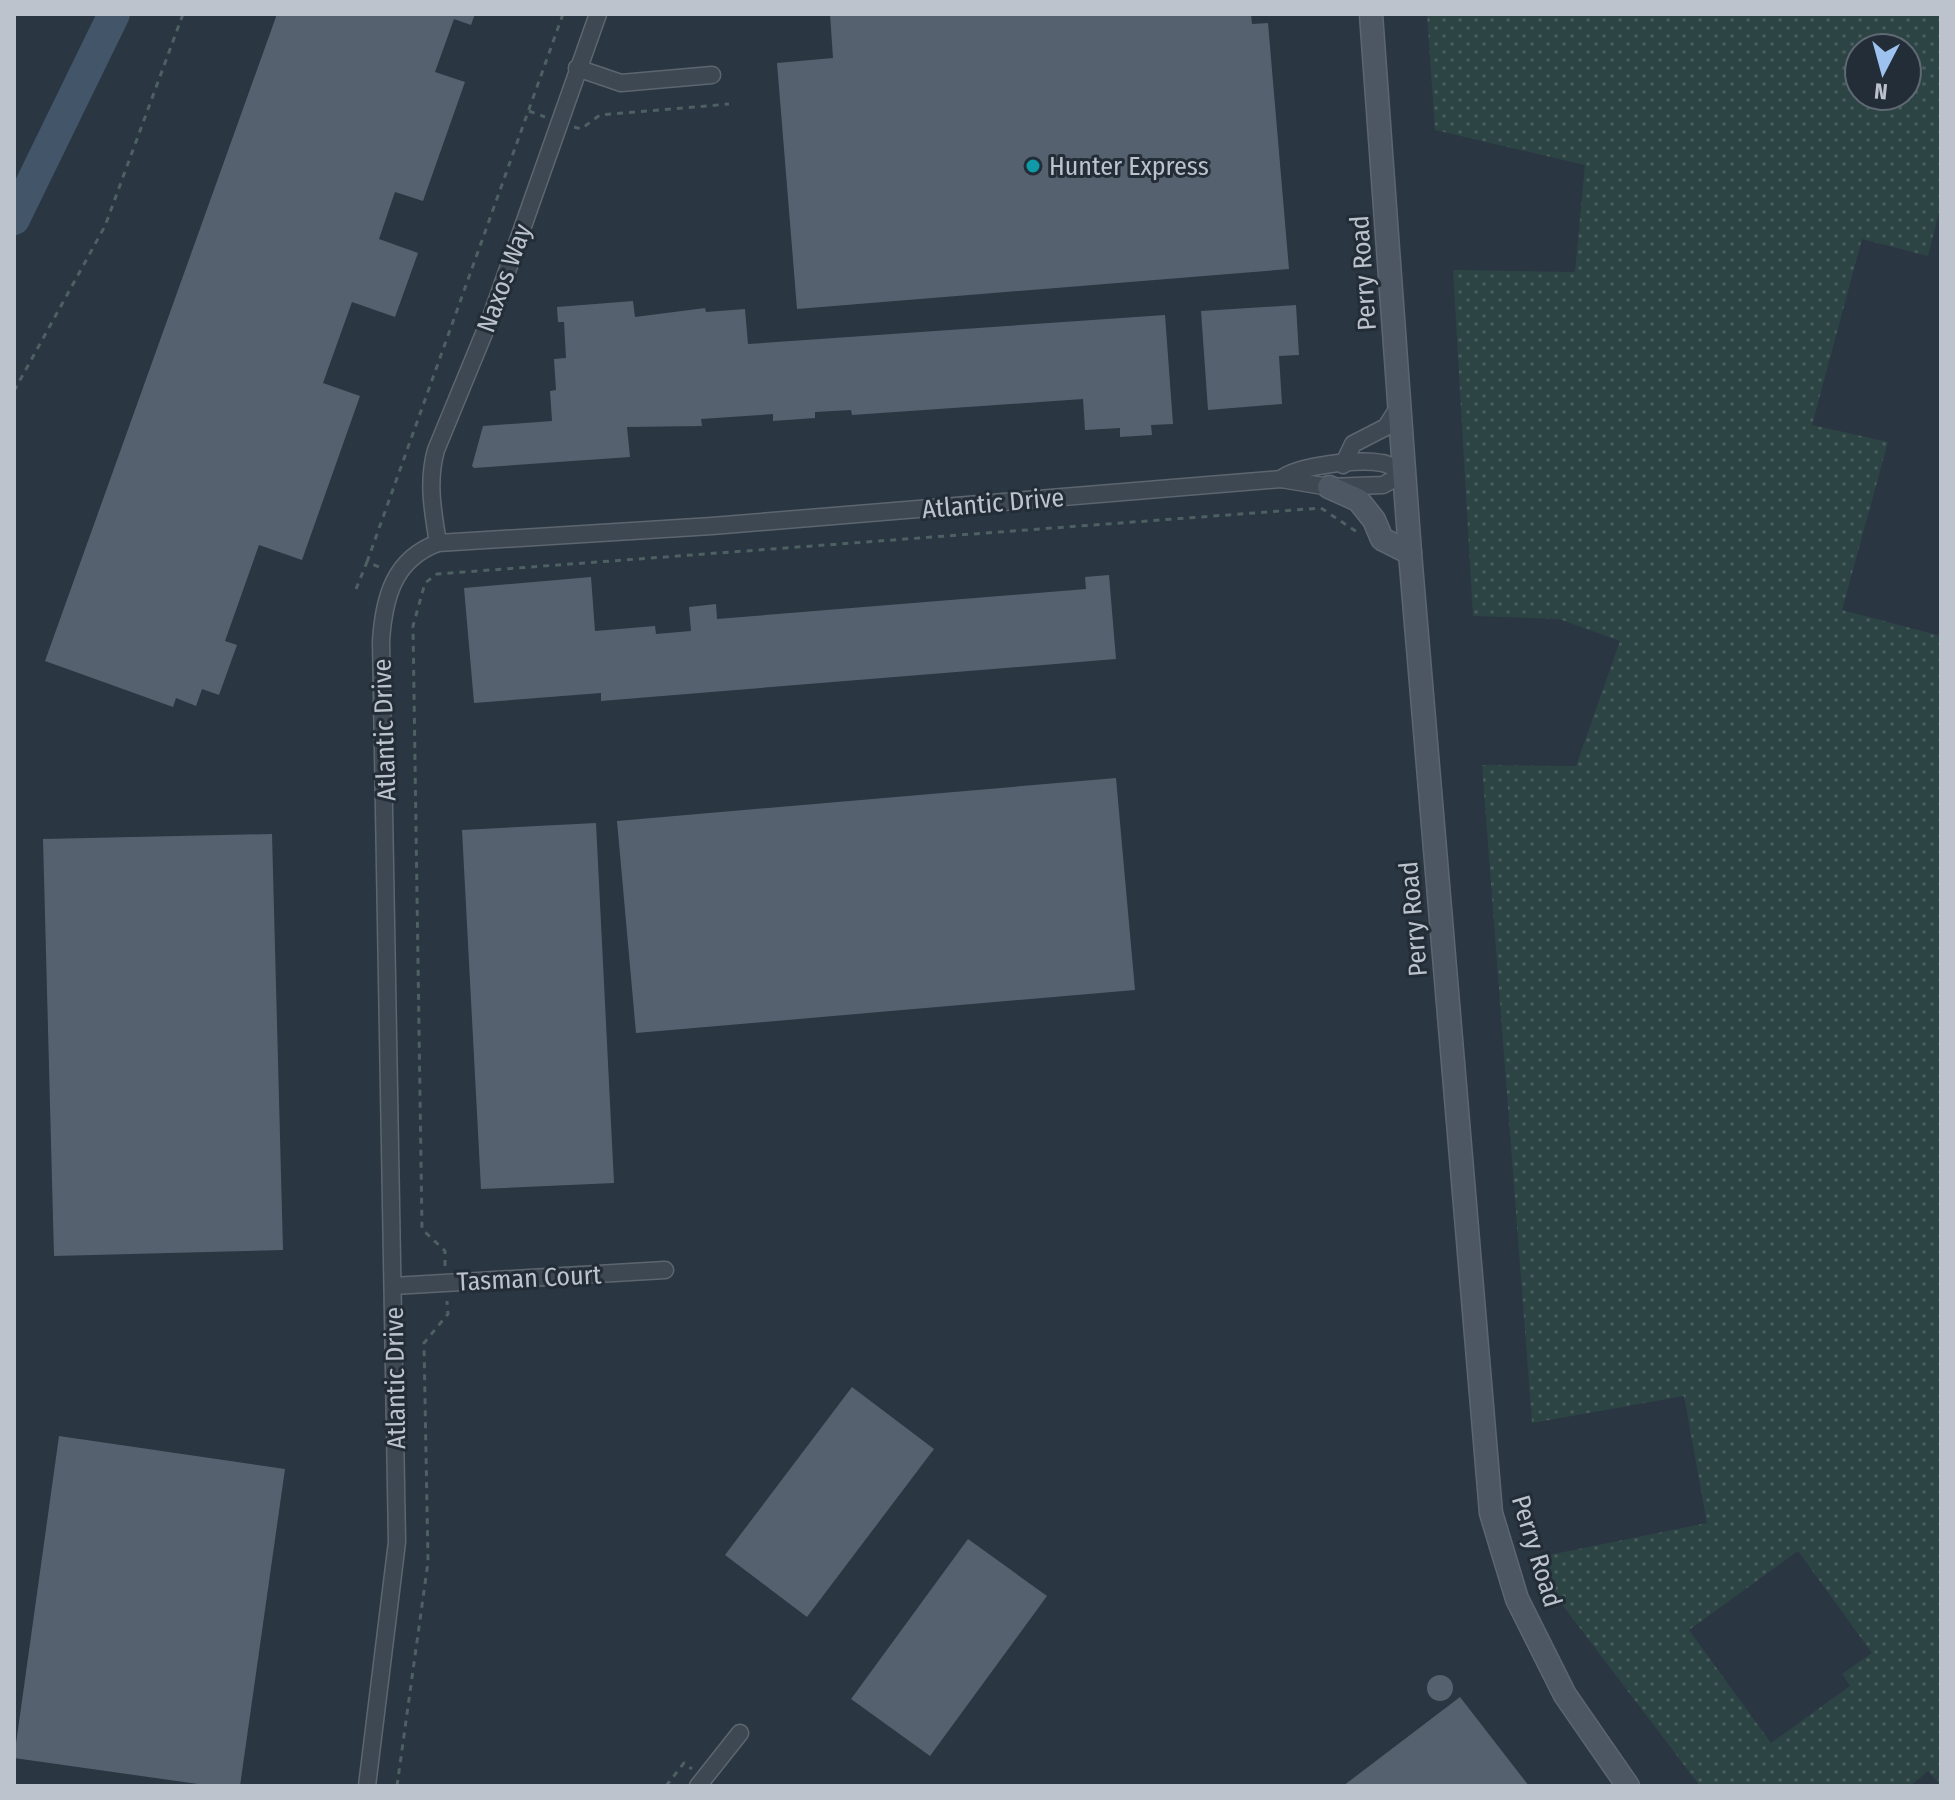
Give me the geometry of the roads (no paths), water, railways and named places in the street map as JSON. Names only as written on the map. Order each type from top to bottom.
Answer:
[{"type":"main road","name":"Perry Road","points":[[1371,14],[1410,553],[1491,1513],[1524,1613],[1565,1695],[1628,1786]]},
{"type":"main road","points":[[1329,487],[1358,500],[1374,520],[1382,539],[1410,553]]},
{"type":"street","name":"Naxos Way","points":[[438,543],[431,494],[431,470],[436,450],[492,314],[598,14]]},
{"type":"street","points":[[577,68],[621,83],[712,75]]},
{"type":"street","points":[[1343,465],[1353,444],[1386,427],[1401,402]]},
{"type":"street","name":"Atlantic Drive","points":[[1281,479],[1294,469],[1382,463],[1405,473]]},
{"type":"street","name":"Atlantic Drive","points":[[367,1786],[397,1542],[382,616],[403,565],[410,557],[438,543],[712,526],[1281,479],[1329,487],[1383,485],[1405,473]]},
{"type":"street","name":"Tasman Court","points":[[393,1286],[665,1270]]},
{"type":"street","points":[[701,1782],[740,1733]]},
{"type":"waterway","points":[[14,219],[114,14]]},
{"type":"place","name":"Hunter Express","points":[[1033,166]]}]
